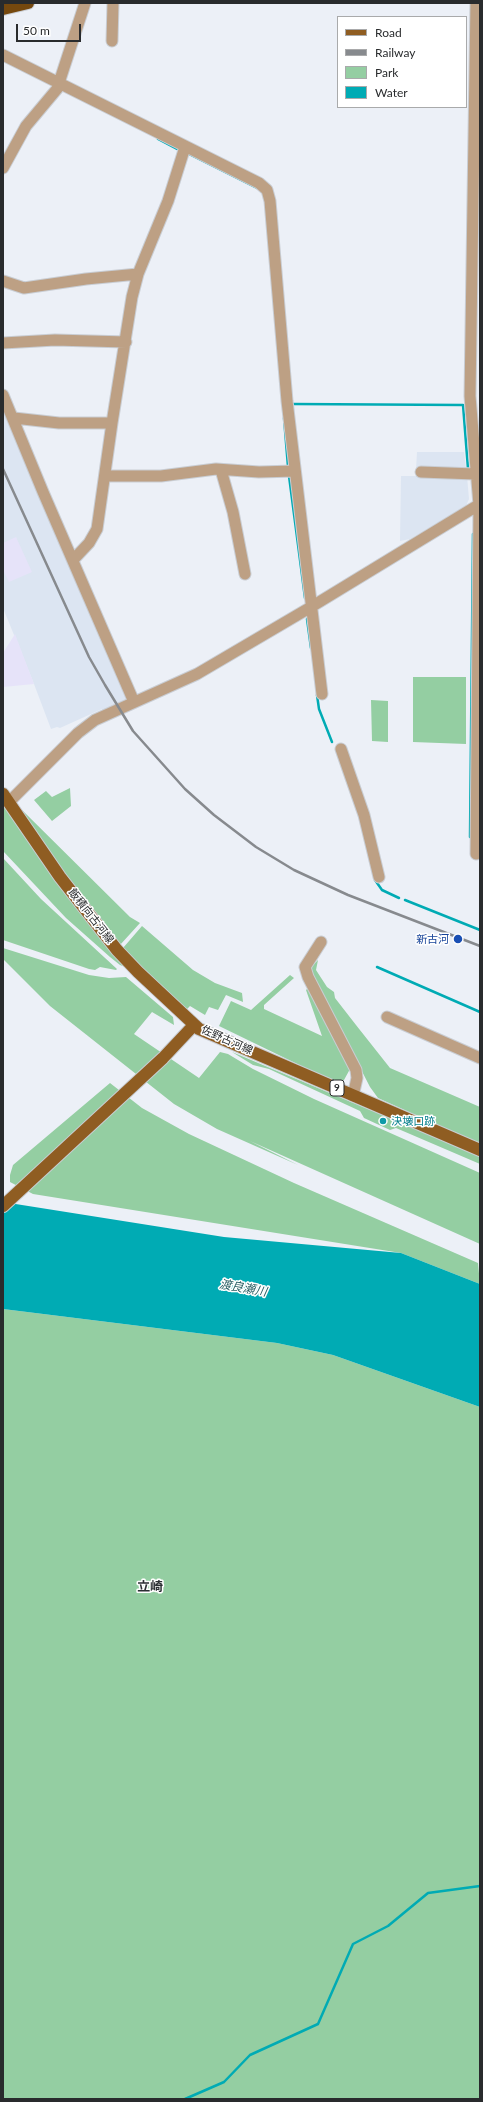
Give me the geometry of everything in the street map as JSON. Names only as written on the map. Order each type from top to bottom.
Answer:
[{"type":"highway","points":[[3,9],[28,3]]},
{"type":"main road","name":"飯積向古河線","points":[[6,798],[60,877],[117,950],[194,1025]]},
{"type":"main road","name":"佐野古河線","points":[[3,1206],[194,1025],[223,1040],[480,1150]]},
{"type":"street","points":[[3,168],[26,126],[57,89],[60,83],[85,3]]},
{"type":"street","points":[[112,41],[113,3]]},
{"type":"street","points":[[476,3],[470,339],[470,407],[475,474],[480,504],[476,854]]},
{"type":"street","points":[[3,55],[260,183],[269,194],[295,471],[322,694]]},
{"type":"street","points":[[73,560],[90,543],[97,529],[132,297],[138,274],[168,202],[186,147]]},
{"type":"street","points":[[3,281],[24,288],[86,279],[138,274]]},
{"type":"street","points":[[3,343],[55,340],[126,342]]},
{"type":"street","points":[[3,395],[134,702]]},
{"type":"street","points":[[14,418],[59,423],[112,423]]},
{"type":"street","points":[[106,476],[161,476],[216,469],[259,472],[295,471]]},
{"type":"street","points":[[221,470],[233,512],[245,574]]},
{"type":"street","points":[[421,472],[475,474]]},
{"type":"street","points":[[6,798],[88,725],[134,702],[197,674],[311,607],[480,504]]},
{"type":"street","points":[[340,749],[364,815],[380,877]]},
{"type":"street","points":[[321,942],[305,967],[308,977],[356,1070],[357,1078],[353,1096]]},
{"type":"street","points":[[387,1018],[480,1058]]},
{"type":"shaded area","points":[[3,407],[127,698],[103,712],[102,709],[60,728],[57,727],[51,729],[3,608]]},
{"type":"shaded area","points":[[417,452],[464,452],[466,469],[416,470]]},
{"type":"shaded area","points":[[401,476],[467,476],[469,499],[466,506],[410,539],[400,541]]},
{"type":"shaded area","points":[[16,537],[32,572],[9,582],[3,570],[3,543]]},
{"type":"shaded area","points":[[15,634],[34,684],[3,687],[3,653]]},
{"type":"green space","points":[[413,677],[466,677],[466,744],[413,742]]},
{"type":"green space","points":[[371,700],[388,701],[388,742],[372,741]]},
{"type":"green space","points":[[70,788],[71,806],[52,821],[34,800],[46,791],[52,797]]},
{"type":"green space","points":[[3,801],[128,968],[120,965],[110,957],[66,918],[3,851]]},
{"type":"green space","points":[[21,809],[130,917],[140,923],[120,945],[50,855]]},
{"type":"green space","points":[[3,858],[41,899],[117,969],[100,967],[95,970],[89,969],[3,940]]},
{"type":"green space","points":[[142,926],[193,970],[215,983],[242,993],[243,1002],[226,995],[218,1010],[209,1007],[205,1015],[190,1006],[187,1009],[150,977],[123,948]]},
{"type":"green space","points":[[3,948],[89,975],[109,978],[126,977],[173,1017],[174,1025],[152,1012],[134,1034],[199,1078],[220,1052],[228,1054],[253,1069],[314,1099],[480,1173],[480,1244],[250,1141],[298,1165],[217,1129],[174,1104],[50,1006],[3,959]]},
{"type":"green space","points":[[318,960],[316,970],[327,987],[334,992],[335,998],[390,1068],[480,1107],[480,1144],[378,1098],[370,1087],[312,974],[312,966]]},
{"type":"green space","points":[[290,975],[294,978],[264,1005],[264,1009],[322,1036],[306,990],[308,988],[350,1069],[344,1080],[336,1081],[322,1076],[219,1026],[231,1001],[251,1010]]},
{"type":"green space","points":[[232,1052],[480,1156],[480,1164],[396,1128],[390,1130],[364,1118],[360,1111],[269,1069],[253,1065]]},
{"type":"green space","points":[[110,1083],[142,1108],[189,1134],[294,1183],[478,1263],[480,1284],[401,1253],[33,1194],[10,1182],[10,1175],[13,1165]]},
{"type":"green space","points":[[3,1309],[277,1343],[333,1355],[480,1407],[480,2099],[3,2099]]},
{"type":"water","name":"渡良瀬川","points":[[3,1202],[224,1237],[401,1253],[480,1284],[480,1407],[333,1355],[277,1343],[3,1309]]},
{"type":"waterway","points":[[158,139],[177,149]]},
{"type":"waterway","points":[[189,154],[259,189]]},
{"type":"waterway","points":[[292,404],[463,405],[468,469]]},
{"type":"waterway","points":[[284,418],[288,467]]},
{"type":"waterway","points":[[289,476],[305,598]]},
{"type":"waterway","points":[[470,837],[473,534]]},
{"type":"waterway","points":[[307,619],[311,648]]},
{"type":"waterway","points":[[317,695],[319,709],[332,742]]},
{"type":"waterway","points":[[375,880],[382,890],[399,898]]},
{"type":"waterway","points":[[405,900],[480,930]]},
{"type":"waterway","points":[[377,967],[480,1012]]},
{"type":"waterway","points":[[185,2099],[224,2082],[250,2055],[318,2024],[353,1944],[388,1926],[428,1893],[480,1886]]},
{"type":"railway","points":[[3,469],[89,657],[133,731],[185,789],[214,815],[256,847],[294,870],[348,895],[480,946]]},
{"type":"place","name":"新古河","points":[[458,939]]},
{"type":"place","name":"決壊口跡","points":[[383,1121]]},
{"type":"district","name":"立崎","points":[[150,1587]]}]
